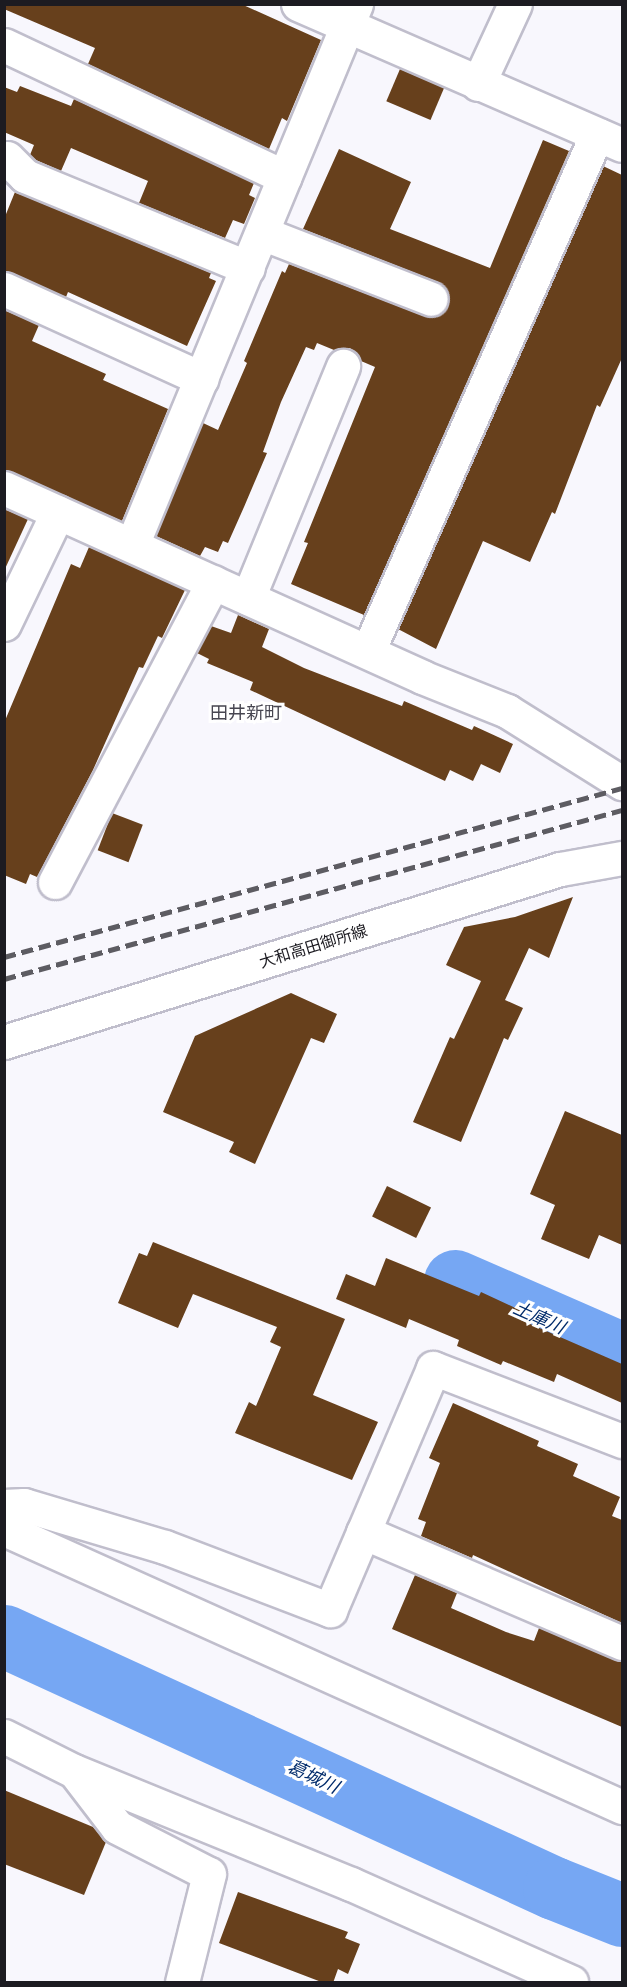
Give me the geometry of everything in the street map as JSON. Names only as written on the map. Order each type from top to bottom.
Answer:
[{"type":"street","points":[[298,4],[352,15],[478,84],[610,140],[368,651]]},
{"type":"street","points":[[478,84],[515,4]]},
{"type":"street","points":[[132,545],[352,15]]},
{"type":"street","points":[[4,45],[285,177]]},
{"type":"street","points":[[7,159],[25,176],[248,268]]},
{"type":"street","points":[[262,233],[431,299]]},
{"type":"street","points":[[4,289],[202,379]]},
{"type":"street","points":[[248,598],[344,366]]},
{"type":"street","points":[[4,488],[507,711],[622,783]]},
{"type":"street","points":[[4,624],[58,512]]},
{"type":"street","points":[[55,882],[213,582]]},
{"type":"street","name":"大和高田御所線","points":[[4,1042],[560,869],[622,858]]},
{"type":"street","points":[[4,1506],[24,1504],[165,1547],[330,1611],[433,1368],[622,1441]]},
{"type":"street","points":[[4,1529],[622,1807]]},
{"type":"street","points":[[363,1532],[622,1643]]},
{"type":"street","points":[[4,1736],[74,1771],[351,1884],[571,1983]]},
{"type":"street","points":[[74,1771],[117,1827],[209,1874],[182,1983]]},
{"type":"building","points":[[4,4],[241,4],[321,40],[287,121],[282,118],[269,149],[88,64],[95,48],[4,9]]},
{"type":"building","points":[[400,69],[444,88],[431,120],[386,101]]},
{"type":"building","points":[[20,86],[71,106],[74,99],[254,183],[249,195],[255,198],[244,224],[233,220],[225,238],[139,203],[148,181],[71,148],[61,171],[36,160],[30,155],[34,145],[4,132],[4,87],[17,92]]},
{"type":"building","points":[[543,140],[569,151],[364,615],[291,584],[308,543],[304,542],[375,367],[361,361],[350,348],[334,350],[317,343],[314,350],[306,347],[281,402],[263,452],[267,453],[228,543],[223,541],[218,552],[205,547],[200,556],[156,536],[203,423],[218,430],[247,363],[244,361],[282,271],[285,273],[289,264],[424,316],[434,317],[448,306],[449,296],[438,282],[303,229],[339,149],[411,182],[390,229],[490,268]]},
{"type":"building","points":[[603,166],[622,175],[622,358],[600,407],[597,405],[555,514],[552,512],[530,562],[483,541],[436,649],[398,629]]},
{"type":"building","points":[[15,192],[211,273],[209,278],[216,281],[187,346],[68,292],[66,297],[4,271],[4,219]]},
{"type":"building","points":[[4,310],[39,325],[32,341],[106,374],[103,380],[168,409],[122,521],[4,470]]},
{"type":"building","points":[[4,509],[28,519],[4,571]]},
{"type":"building","points":[[89,547],[185,590],[162,638],[158,636],[143,668],[139,667],[93,770],[37,877],[30,874],[26,884],[4,875],[4,723],[71,564],[80,568]]},
{"type":"building","points":[[238,615],[269,629],[262,647],[304,668],[402,706],[404,701],[472,730],[474,726],[513,744],[500,773],[481,764],[473,781],[450,770],[445,781],[250,690],[253,682],[207,663],[209,659],[197,653],[211,626],[231,633]]},
{"type":"building","points":[[112,813],[143,825],[128,862],[98,850]]},
{"type":"building","points":[[573,897],[549,958],[529,948],[505,1000],[523,1008],[508,1040],[504,1038],[461,1142],[413,1122],[450,1037],[454,1039],[481,981],[446,965],[464,927],[515,917]]},
{"type":"building","points":[[291,993],[337,1014],[324,1043],[311,1038],[255,1164],[229,1152],[234,1142],[163,1112],[195,1036]]},
{"type":"building","points":[[565,1111],[622,1135],[622,1245],[599,1235],[589,1259],[541,1239],[555,1205],[530,1194]]},
{"type":"building","points":[[387,1186],[431,1207],[416,1238],[372,1217]]},
{"type":"building","points":[[153,1242],[345,1319],[313,1395],[378,1422],[352,1480],[235,1433],[249,1402],[256,1406],[281,1347],[270,1342],[277,1327],[193,1294],[178,1328],[118,1303],[139,1253],[147,1256]]},
{"type":"building","points":[[386,1258],[479,1296],[481,1292],[524,1312],[521,1320],[622,1364],[622,1403],[557,1374],[554,1382],[503,1361],[501,1365],[457,1346],[459,1340],[409,1319],[406,1328],[336,1299],[346,1274],[375,1286]]},
{"type":"building","points":[[453,1403],[539,1441],[537,1446],[578,1464],[573,1476],[620,1497],[612,1516],[622,1520],[622,1623],[473,1555],[472,1558],[421,1536],[426,1522],[418,1519],[440,1463],[429,1458]]},
{"type":"building","points":[[415,1575],[457,1593],[451,1608],[506,1632],[534,1641],[539,1628],[622,1661],[622,1727],[392,1629]]},
{"type":"building","points":[[4,1790],[93,1827],[106,1842],[84,1895],[4,1864]]},
{"type":"building","points":[[238,1892],[348,1932],[345,1938],[360,1944],[348,1974],[338,1969],[333,1983],[324,1983],[219,1943]]},
{"type":"waterway","name":"土庫川","points":[[455,1281],[622,1354]]},
{"type":"waterway","name":"葛城川","points":[[4,1636],[554,1888],[622,1915]]},
{"type":"railway","points":[[4,957],[622,788]]},
{"type":"railway","points":[[4,979],[622,810]]},
{"type":"district","name":"田井新町","points":[[246,713]]}]
